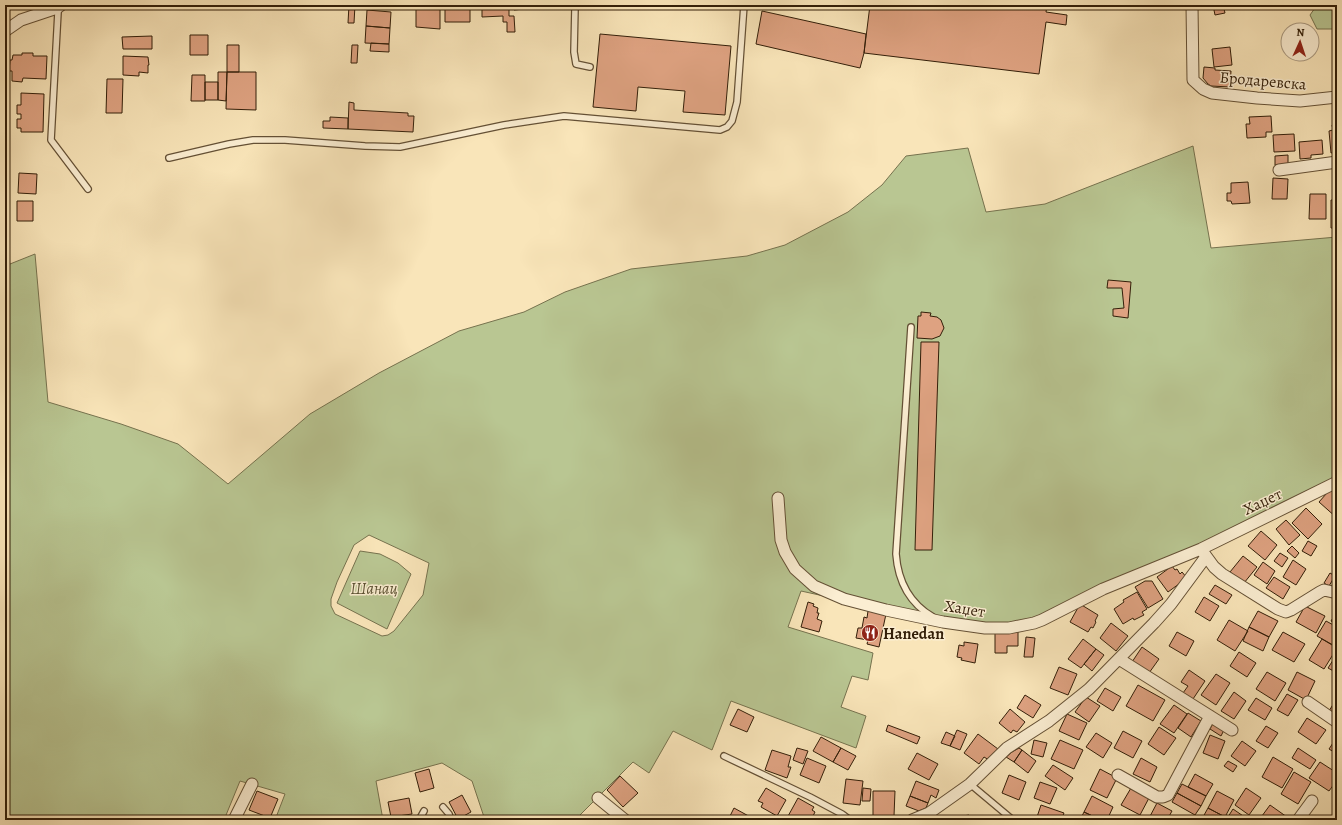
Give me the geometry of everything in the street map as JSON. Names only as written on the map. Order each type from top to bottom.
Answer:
[{"type":"street","name":"Бродаревска","points":[[1192,5],[1193,80],[1203,89],[1212,93],[1282,100],[1313,101],[1337,97]]},
{"type":"street","points":[[5,31],[21,20],[59,7]]},
{"type":"street","points":[[1279,170],[1337,162]]},
{"type":"street","name":"Хаџет","points":[[778,498],[781,540],[785,552],[795,569],[814,586],[844,599],[943,622],[985,628],[1009,628],[1034,623],[1103,589],[1203,553],[1337,482]]},
{"type":"street","points":[[1203,553],[1214,567],[1231,580],[1278,609],[1286,612],[1324,590],[1337,593]]},
{"type":"street","name":"Хаџет","points":[[912,820],[929,813],[970,784],[1008,748],[1070,705],[1119,659],[1171,604],[1203,553]]},
{"type":"street","points":[[1119,659],[1232,730]]},
{"type":"street","points":[[1308,702],[1337,722]]},
{"type":"street","points":[[1118,775],[1156,796],[1163,797],[1168,795],[1210,716]]},
{"type":"street","points":[[234,820],[252,784]]},
{"type":"street","points":[[598,798],[625,820]]},
{"type":"street","points":[[1298,820],[1312,801]]},
{"type":"lane","points":[[576,5],[574,52],[576,64],[590,67]]},
{"type":"lane","points":[[169,158],[253,140],[285,140],[400,147],[504,124],[564,116],[720,130],[727,127],[732,121],[736,102],[744,5]]},
{"type":"lane","points":[[59,7],[51,140],[88,189]]},
{"type":"lane","points":[[911,327],[896,554],[897,566],[900,579],[911,597],[931,615],[943,622]]},
{"type":"lane","points":[[724,756],[810,797],[842,814],[850,820]]},
{"type":"lane","points":[[970,784],[1013,820]]},
{"type":"lane","points":[[443,807],[449,814],[451,820]]},
{"type":"lane","points":[[419,820],[424,811]]},
{"type":"green space","points":[[1317,5],[1337,5],[1337,29],[1320,29],[1320,22],[1314,22],[1310,15]]},
{"type":"green space","points":[[1193,146],[1211,248],[1337,237],[1337,482],[1201,549],[1009,628],[943,622],[801,591],[788,627],[873,653],[868,680],[852,676],[841,707],[866,716],[856,748],[731,701],[712,750],[673,731],[649,773],[633,762],[575,820],[485,820],[472,781],[442,763],[376,781],[383,820],[275,820],[285,794],[240,781],[224,820],[5,820],[5,266],[35,254],[48,402],[121,424],[178,444],[228,484],[310,414],[379,373],[459,331],[524,312],[565,292],[631,269],[747,256],[785,245],[848,212],[882,185],[906,156],[968,148],[986,212],[1045,204]],"holes":[[[369,535],[429,563],[423,595],[394,631],[388,635],[382,636],[335,614],[331,606],[331,599],[337,582],[354,545]]]},
{"type":"green space","name":"Шанац","points":[[360,551],[380,554],[398,563],[411,574],[387,629],[337,603]]},
{"type":"building","points":[[349,5],[355,5],[354,23],[348,23]]},
{"type":"building","points":[[445,5],[470,5],[470,22],[445,22]]},
{"type":"building","points":[[482,5],[509,5],[509,16],[514,16],[515,32],[507,32],[507,22],[503,22],[503,16],[482,17]]},
{"type":"building","points":[[514,5],[524,5],[524,9],[514,10]]},
{"type":"building","points":[[524,5],[544,5],[544,9],[524,9]]},
{"type":"building","points":[[870,5],[1047,5],[1046,12],[1067,15],[1066,25],[1046,22],[1039,74],[864,53]]},
{"type":"building","points":[[1213,5],[1223,5],[1225,13],[1215,15]]},
{"type":"building","points":[[416,8],[440,8],[440,29],[416,27]]},
{"type":"building","points":[[367,10],[391,12],[390,28],[366,26]]},
{"type":"building","points":[[762,11],[866,34],[864,53],[860,68],[756,44]]},
{"type":"building","points":[[366,26],[390,28],[389,44],[365,43]]},
{"type":"building","points":[[600,34],[731,46],[725,115],[683,112],[685,91],[638,87],[636,111],[593,107]]},
{"type":"building","points":[[190,35],[208,35],[208,55],[190,55]]},
{"type":"building","points":[[152,36],[152,49],[123,49],[122,37]]},
{"type":"building","points":[[371,43],[389,44],[389,52],[370,51]]},
{"type":"building","points":[[227,45],[239,45],[239,72],[227,72]]},
{"type":"building","points":[[352,45],[358,45],[357,63],[351,63]]},
{"type":"building","points":[[1230,47],[1232,65],[1214,67],[1212,49]]},
{"type":"building","points":[[22,53],[33,53],[33,56],[47,56],[46,79],[23,78],[22,82],[12,81],[12,71],[9,71],[10,60],[12,60],[13,55],[22,55]]},
{"type":"building","points":[[123,56],[148,57],[148,73],[139,72],[139,76],[123,75]]},
{"type":"building","points":[[1204,67],[1215,68],[1215,70],[1231,71],[1230,87],[1211,86],[1208,84],[1203,78]]},
{"type":"building","points":[[218,72],[227,72],[226,101],[218,100]]},
{"type":"building","points":[[227,72],[256,72],[256,110],[226,109]]},
{"type":"building","points":[[192,75],[205,75],[205,101],[191,101]]},
{"type":"building","points":[[107,79],[123,79],[122,113],[106,113]]},
{"type":"building","points":[[205,82],[218,82],[218,100],[205,100]]},
{"type":"building","points":[[21,93],[44,94],[43,132],[21,132],[21,128],[17,128],[17,119],[21,119],[21,114],[17,114],[17,105],[21,105]]},
{"type":"building","points":[[349,102],[354,103],[354,110],[408,113],[408,116],[414,116],[413,132],[348,129]]},
{"type":"building","points":[[1271,116],[1272,132],[1266,132],[1266,137],[1247,138],[1246,124],[1250,124],[1249,117]]},
{"type":"building","points":[[330,117],[348,118],[348,129],[323,128],[323,121],[330,121]]},
{"type":"building","points":[[1332,125],[1337,125],[1337,152],[1331,153],[1329,131],[1333,130]]},
{"type":"building","points":[[1294,134],[1295,151],[1274,152],[1273,135]]},
{"type":"building","points":[[1322,140],[1323,154],[1311,155],[1311,158],[1300,159],[1299,142]]},
{"type":"building","points":[[1288,155],[1288,164],[1275,165],[1275,156]]},
{"type":"building","points":[[19,173],[37,174],[36,194],[18,193]]},
{"type":"building","points":[[1273,178],[1288,179],[1287,199],[1272,199]]},
{"type":"building","points":[[1248,182],[1250,203],[1232,204],[1231,201],[1227,201],[1227,193],[1231,193],[1231,183]]},
{"type":"building","points":[[1310,194],[1326,194],[1326,219],[1309,219]]},
{"type":"building","points":[[1331,200],[1337,200],[1337,228],[1331,228]]},
{"type":"building","points":[[17,201],[33,201],[33,221],[17,221]]},
{"type":"building","points":[[1108,280],[1131,282],[1128,318],[1113,316],[1113,309],[1124,308],[1122,288],[1107,288]]},
{"type":"building","points":[[921,312],[931,313],[930,316],[937,317],[941,320],[944,328],[940,336],[932,339],[917,338],[918,316],[921,316]]},
{"type":"building","points":[[921,342],[939,342],[932,550],[915,550]]},
{"type":"building","points":[[1334,485],[1337,488],[1337,518],[1319,502]]},
{"type":"building","points":[[1306,508],[1322,524],[1308,539],[1292,523]]},
{"type":"building","points":[[1286,520],[1300,535],[1289,545],[1276,529]]},
{"type":"building","points":[[1261,531],[1277,545],[1265,560],[1248,546]]},
{"type":"building","points":[[1308,541],[1317,546],[1311,556],[1302,551]]},
{"type":"building","points":[[1292,546],[1299,553],[1295,558],[1287,551]]},
{"type":"building","points":[[1280,553],[1288,558],[1282,567],[1274,561]]},
{"type":"building","points":[[1243,556],[1257,567],[1244,583],[1230,572]]},
{"type":"building","points":[[1293,560],[1306,569],[1296,585],[1283,577]]},
{"type":"building","points":[[1263,562],[1275,571],[1267,584],[1254,575]]},
{"type":"building","points":[[1172,566],[1175,570],[1177,569],[1180,574],[1182,572],[1187,578],[1168,592],[1157,577]]},
{"type":"building","points":[[1330,573],[1335,576],[1329,586],[1324,583]]},
{"type":"building","points":[[1274,577],[1290,587],[1283,599],[1266,588]]},
{"type":"building","points":[[1145,581],[1152,581],[1163,599],[1148,608],[1135,587]]},
{"type":"building","points":[[1215,585],[1232,595],[1226,604],[1209,594]]},
{"type":"building","points":[[1137,592],[1147,609],[1142,612],[1144,615],[1134,620],[1133,618],[1123,624],[1114,609],[1124,602],[1123,600]]},
{"type":"building","points":[[1204,597],[1219,606],[1210,621],[1195,612]]},
{"type":"building","points":[[808,602],[814,604],[813,606],[818,608],[817,613],[819,613],[817,619],[822,621],[819,632],[801,627]]},
{"type":"building","points":[[1080,604],[1098,615],[1093,628],[1091,627],[1088,632],[1070,622]]},
{"type":"building","points":[[1305,606],[1325,616],[1316,633],[1296,622]]},
{"type":"building","name":"Hanedan","points":[[868,611],[886,614],[879,647],[867,644],[868,640],[856,638],[858,628],[862,628],[864,617],[867,618]]},
{"type":"building","points":[[1258,611],[1278,621],[1269,637],[1249,627]]},
{"type":"building","points":[[1337,611],[1337,625],[1331,621]]},
{"type":"building","points":[[1229,620],[1248,631],[1235,651],[1217,640]]},
{"type":"building","points":[[1326,621],[1337,627],[1337,638],[1333,645],[1317,636]]},
{"type":"building","points":[[1111,623],[1128,636],[1116,651],[1100,638]]},
{"type":"building","points":[[1249,627],[1269,637],[1263,651],[1243,641]]},
{"type":"building","points":[[1018,631],[1018,646],[1007,646],[1007,653],[995,653],[995,632]]},
{"type":"building","points":[[1177,632],[1194,641],[1186,656],[1169,646]]},
{"type":"building","points":[[1283,632],[1305,644],[1294,662],[1272,650]]},
{"type":"building","points":[[1026,637],[1035,638],[1033,657],[1024,657]]},
{"type":"building","points":[[1083,639],[1096,649],[1081,668],[1068,659]]},
{"type":"building","points":[[1322,639],[1337,648],[1324,669],[1309,660]]},
{"type":"building","points":[[964,642],[978,644],[975,663],[961,660],[962,658],[957,657],[959,645],[964,646]]},
{"type":"building","points":[[1142,647],[1159,659],[1149,673],[1132,662]]},
{"type":"building","points":[[1096,649],[1104,655],[1092,671],[1084,664]]},
{"type":"building","points":[[1239,652],[1256,663],[1247,677],[1230,666]]},
{"type":"building","points":[[1337,654],[1337,673],[1328,668]]},
{"type":"building","points":[[1059,667],[1077,674],[1068,695],[1050,688]]},
{"type":"building","points":[[1189,670],[1205,681],[1193,699],[1183,693],[1188,686],[1181,682]]},
{"type":"building","points":[[1267,672],[1286,683],[1275,701],[1256,689]]},
{"type":"building","points":[[1297,672],[1315,681],[1306,700],[1288,690]]},
{"type":"building","points":[[1216,674],[1230,683],[1216,705],[1201,695]]},
{"type":"building","points":[[1138,685],[1165,700],[1153,721],[1126,706]]},
{"type":"building","points":[[1105,688],[1121,697],[1113,711],[1097,701]]},
{"type":"building","points":[[1234,692],[1246,701],[1234,719],[1221,711]]},
{"type":"building","points":[[1287,694],[1298,700],[1288,716],[1277,710]]},
{"type":"building","points":[[1025,695],[1041,705],[1033,718],[1017,708]]},
{"type":"building","points":[[1086,697],[1100,706],[1089,722],[1075,712]]},
{"type":"building","points":[[1256,698],[1272,708],[1265,720],[1248,710]]},
{"type":"building","points":[[1337,698],[1337,716],[1329,711]]},
{"type":"building","points":[[1174,705],[1187,714],[1174,733],[1160,724]]},
{"type":"building","points":[[738,709],[754,717],[747,732],[730,725]]},
{"type":"building","points":[[1010,709],[1025,722],[1017,732],[1013,730],[1011,733],[999,723]]},
{"type":"building","points":[[1188,713],[1201,721],[1191,737],[1178,728]]},
{"type":"building","points":[[1067,714],[1087,723],[1079,740],[1059,731]]},
{"type":"building","points":[[1307,718],[1326,730],[1316,744],[1298,732]]},
{"type":"building","points":[[1213,723],[1224,730],[1221,736],[1210,729]]},
{"type":"building","points":[[888,725],[920,737],[917,744],[886,731]]},
{"type":"building","points":[[1266,726],[1278,733],[1268,748],[1256,741]]},
{"type":"building","points":[[1159,727],[1176,738],[1164,755],[1148,744]]},
{"type":"building","points":[[957,730],[967,734],[960,750],[950,746]]},
{"type":"building","points":[[1123,731],[1142,741],[1133,758],[1114,748]]},
{"type":"building","points":[[946,732],[955,736],[950,746],[941,743]]},
{"type":"building","points":[[1096,733],[1112,743],[1103,758],[1086,747]]},
{"type":"building","points":[[978,734],[998,749],[989,760],[984,757],[979,764],[964,753]]},
{"type":"building","points":[[1210,735],[1225,741],[1218,759],[1203,753]]},
{"type":"building","points":[[821,737],[841,748],[833,762],[813,751]]},
{"type":"building","points":[[1337,737],[1337,754],[1329,749]]},
{"type":"building","points":[[1034,740],[1047,743],[1043,757],[1031,754]]},
{"type":"building","points":[[1060,740],[1083,750],[1074,769],[1051,759]]},
{"type":"building","points":[[1242,741],[1256,751],[1245,766],[1231,756]]},
{"type":"building","points":[[797,748],[808,751],[803,764],[793,760]]},
{"type":"building","points":[[841,748],[856,756],[848,770],[833,762]]},
{"type":"building","points":[[1019,748],[1022,750],[1014,762],[1006,757],[1012,752]]},
{"type":"building","points":[[1298,748],[1316,760],[1310,769],[1292,758]]},
{"type":"building","points":[[772,750],[791,756],[788,767],[791,767],[787,778],[765,770]]},
{"type":"building","points":[[1022,750],[1036,761],[1028,773],[1014,762]]},
{"type":"building","points":[[917,753],[938,764],[929,780],[908,769]]},
{"type":"building","points":[[1273,757],[1293,769],[1282,788],[1262,777]]},
{"type":"building","points":[[807,758],[826,766],[819,783],[800,775]]},
{"type":"building","points":[[1141,758],[1157,767],[1150,782],[1133,774]]},
{"type":"building","points":[[1228,761],[1237,766],[1233,772],[1224,766]]},
{"type":"building","points":[[1320,762],[1337,773],[1337,780],[1329,791],[1309,778]]},
{"type":"building","points":[[1053,765],[1073,778],[1065,790],[1045,776]]},
{"type":"building","points":[[429,769],[434,788],[420,792],[415,773]]},
{"type":"building","points":[[1100,769],[1117,778],[1107,798],[1090,790]]},
{"type":"building","points":[[1294,772],[1311,782],[1298,804],[1281,794]]},
{"type":"building","points":[[1195,774],[1213,784],[1206,796],[1188,787]]},
{"type":"building","points":[[1009,775],[1026,782],[1019,800],[1002,793]]},
{"type":"building","points":[[620,776],[638,793],[623,807],[607,790]]},
{"type":"building","points":[[846,779],[863,781],[860,805],[843,803]]},
{"type":"building","points":[[916,781],[939,790],[936,798],[931,795],[928,803],[910,796]]},
{"type":"building","points":[[1040,782],[1057,788],[1050,804],[1034,798]]},
{"type":"building","points":[[1182,784],[1206,796],[1201,806],[1177,793]]},
{"type":"building","points":[[766,788],[786,800],[777,816],[761,807],[763,803],[758,801]]},
{"type":"building","points":[[863,788],[871,789],[870,801],[862,801]]},
{"type":"building","points":[[1131,788],[1149,798],[1140,815],[1121,805]]},
{"type":"building","points":[[1246,788],[1261,798],[1249,815],[1235,805]]},
{"type":"building","points":[[257,791],[278,799],[270,818],[249,810]]},
{"type":"building","points":[[873,791],[895,791],[894,816],[873,816]]},
{"type":"building","points":[[1217,791],[1234,800],[1225,817],[1208,808]]},
{"type":"building","points":[[1177,793],[1201,806],[1195,815],[1172,802]]},
{"type":"building","points":[[462,795],[471,812],[458,819],[449,802]]},
{"type":"building","points":[[910,796],[928,803],[926,808],[919,811],[906,806]]},
{"type":"building","points":[[1092,796],[1113,807],[1107,820],[1101,820],[1084,812]]},
{"type":"building","points":[[409,798],[412,814],[391,817],[388,802]]},
{"type":"building","points":[[798,798],[814,807],[812,810],[815,812],[811,820],[790,820],[787,818]]},
{"type":"building","points":[[1157,803],[1172,811],[1167,820],[1148,820]]},
{"type":"building","points":[[1041,805],[1064,813],[1061,820],[1036,820]]},
{"type":"building","points":[[1270,805],[1287,817],[1285,820],[1259,820]]},
{"type":"building","points":[[734,808],[754,819],[754,820],[728,820]]},
{"type":"building","points":[[1208,808],[1225,817],[1223,820],[1208,820],[1203,817]]},
{"type":"building","points":[[1233,809],[1249,820],[1226,820]]},
{"type":"building","points":[[1084,812],[1101,820],[1080,820]]},
{"type":"building","points":[[969,815],[970,820],[945,819]]},
{"type":"place","name":"Hanedan","points":[[870,633]]}]
